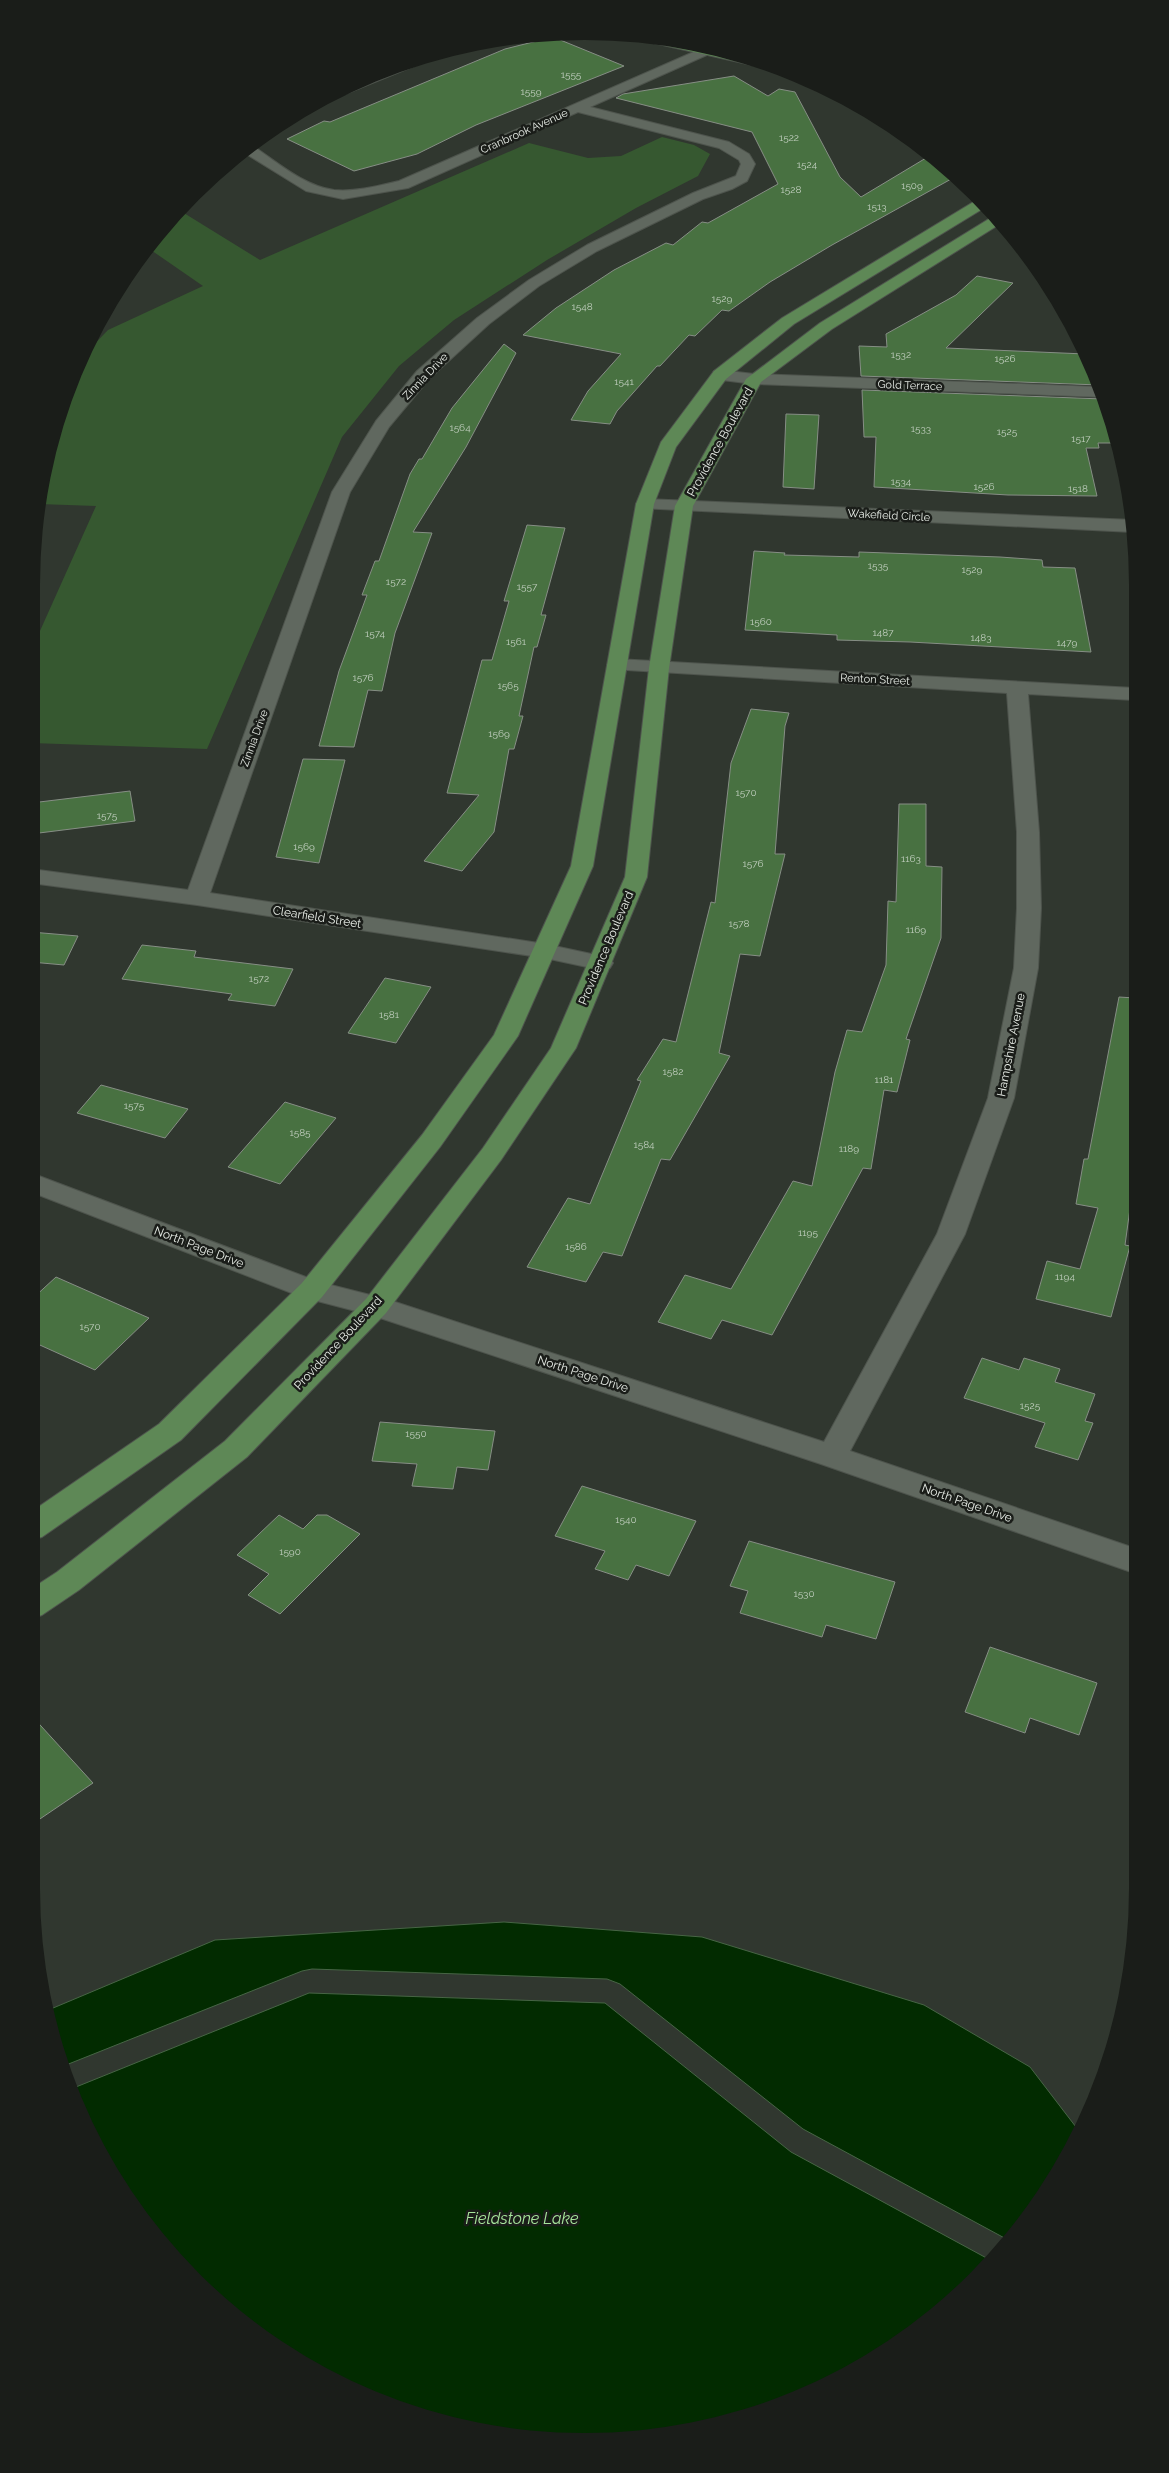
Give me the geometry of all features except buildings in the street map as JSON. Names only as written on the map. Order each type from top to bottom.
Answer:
[{"type":"main road","points":[[40,1522],[170,1432],[312,1290],[432,1141],[506,1036],[582,866],[645,504],[668,446],[720,375],[788,321],[977,206]]},
{"type":"main road","name":"Providence Boulevard","points":[[40,1600],[68,1581],[236,1449],[376,1306],[492,1154],[563,1048],[636,876],[659,668],[684,506],[754,379],[826,326],[992,223]]},
{"type":"street","name":"Cranbrook Avenue","points":[[254,152],[313,189],[337,194],[361,193],[403,185],[701,53]]},
{"type":"street","name":"Zinnia Drive","points":[[197,898],[341,492],[382,425],[423,375],[483,321],[534,283],[592,248],[698,196],[728,186],[742,178],[748,164],[744,157],[724,145],[578,108]]},
{"type":"street","name":"Gold Terrace","points":[[720,375],[754,379],[1094,392]]},
{"type":"street","name":"Wakefield Circle","points":[[645,504],[1125,526]]},
{"type":"street","name":"Renton Street","points":[[617,665],[1129,694]]},
{"type":"street","name":"Hampshire Avenue","points":[[832,1456],[952,1234],[1001,1098],[1026,968],[1029,908],[1028,832],[1017,686]]},
{"type":"street","name":"Clearfield Street","points":[[40,877],[197,898],[601,962]]},
{"type":"street","name":"North Page Drive","points":[[40,1185],[312,1290],[376,1306],[832,1456],[1129,1559]]},
{"type":"shaded area","points":[[662,137],[694,145],[710,154],[698,176],[636,208],[547,260],[454,320],[399,366],[342,437],[207,749],[40,743],[40,631],[96,506],[46,504],[50,478],[59,444],[81,376],[98,341],[108,330],[203,286],[154,252],[185,214],[260,260],[529,143],[588,158],[621,156]]},
{"type":"water","points":[[504,1922],[702,1937],[924,2005],[1030,2067],[1075,2125],[1056,2161],[1037,2191],[1003,2237],[803,2129],[620,1984],[607,1979],[312,1969],[302,1971],[69,2064],[53,2008],[215,1940]]},
{"type":"water","name":"Fieldstone Lake","points":[[309,1993],[605,2003],[791,2152],[985,2257],[944,2298],[887,2341],[825,2377],[793,2392],[760,2404],[691,2423],[620,2432],[549,2432],[478,2423],[409,2404],[376,2392],[344,2377],[282,2341],[225,2298],[175,2248],[132,2191],[96,2129],[77,2087]]}]
